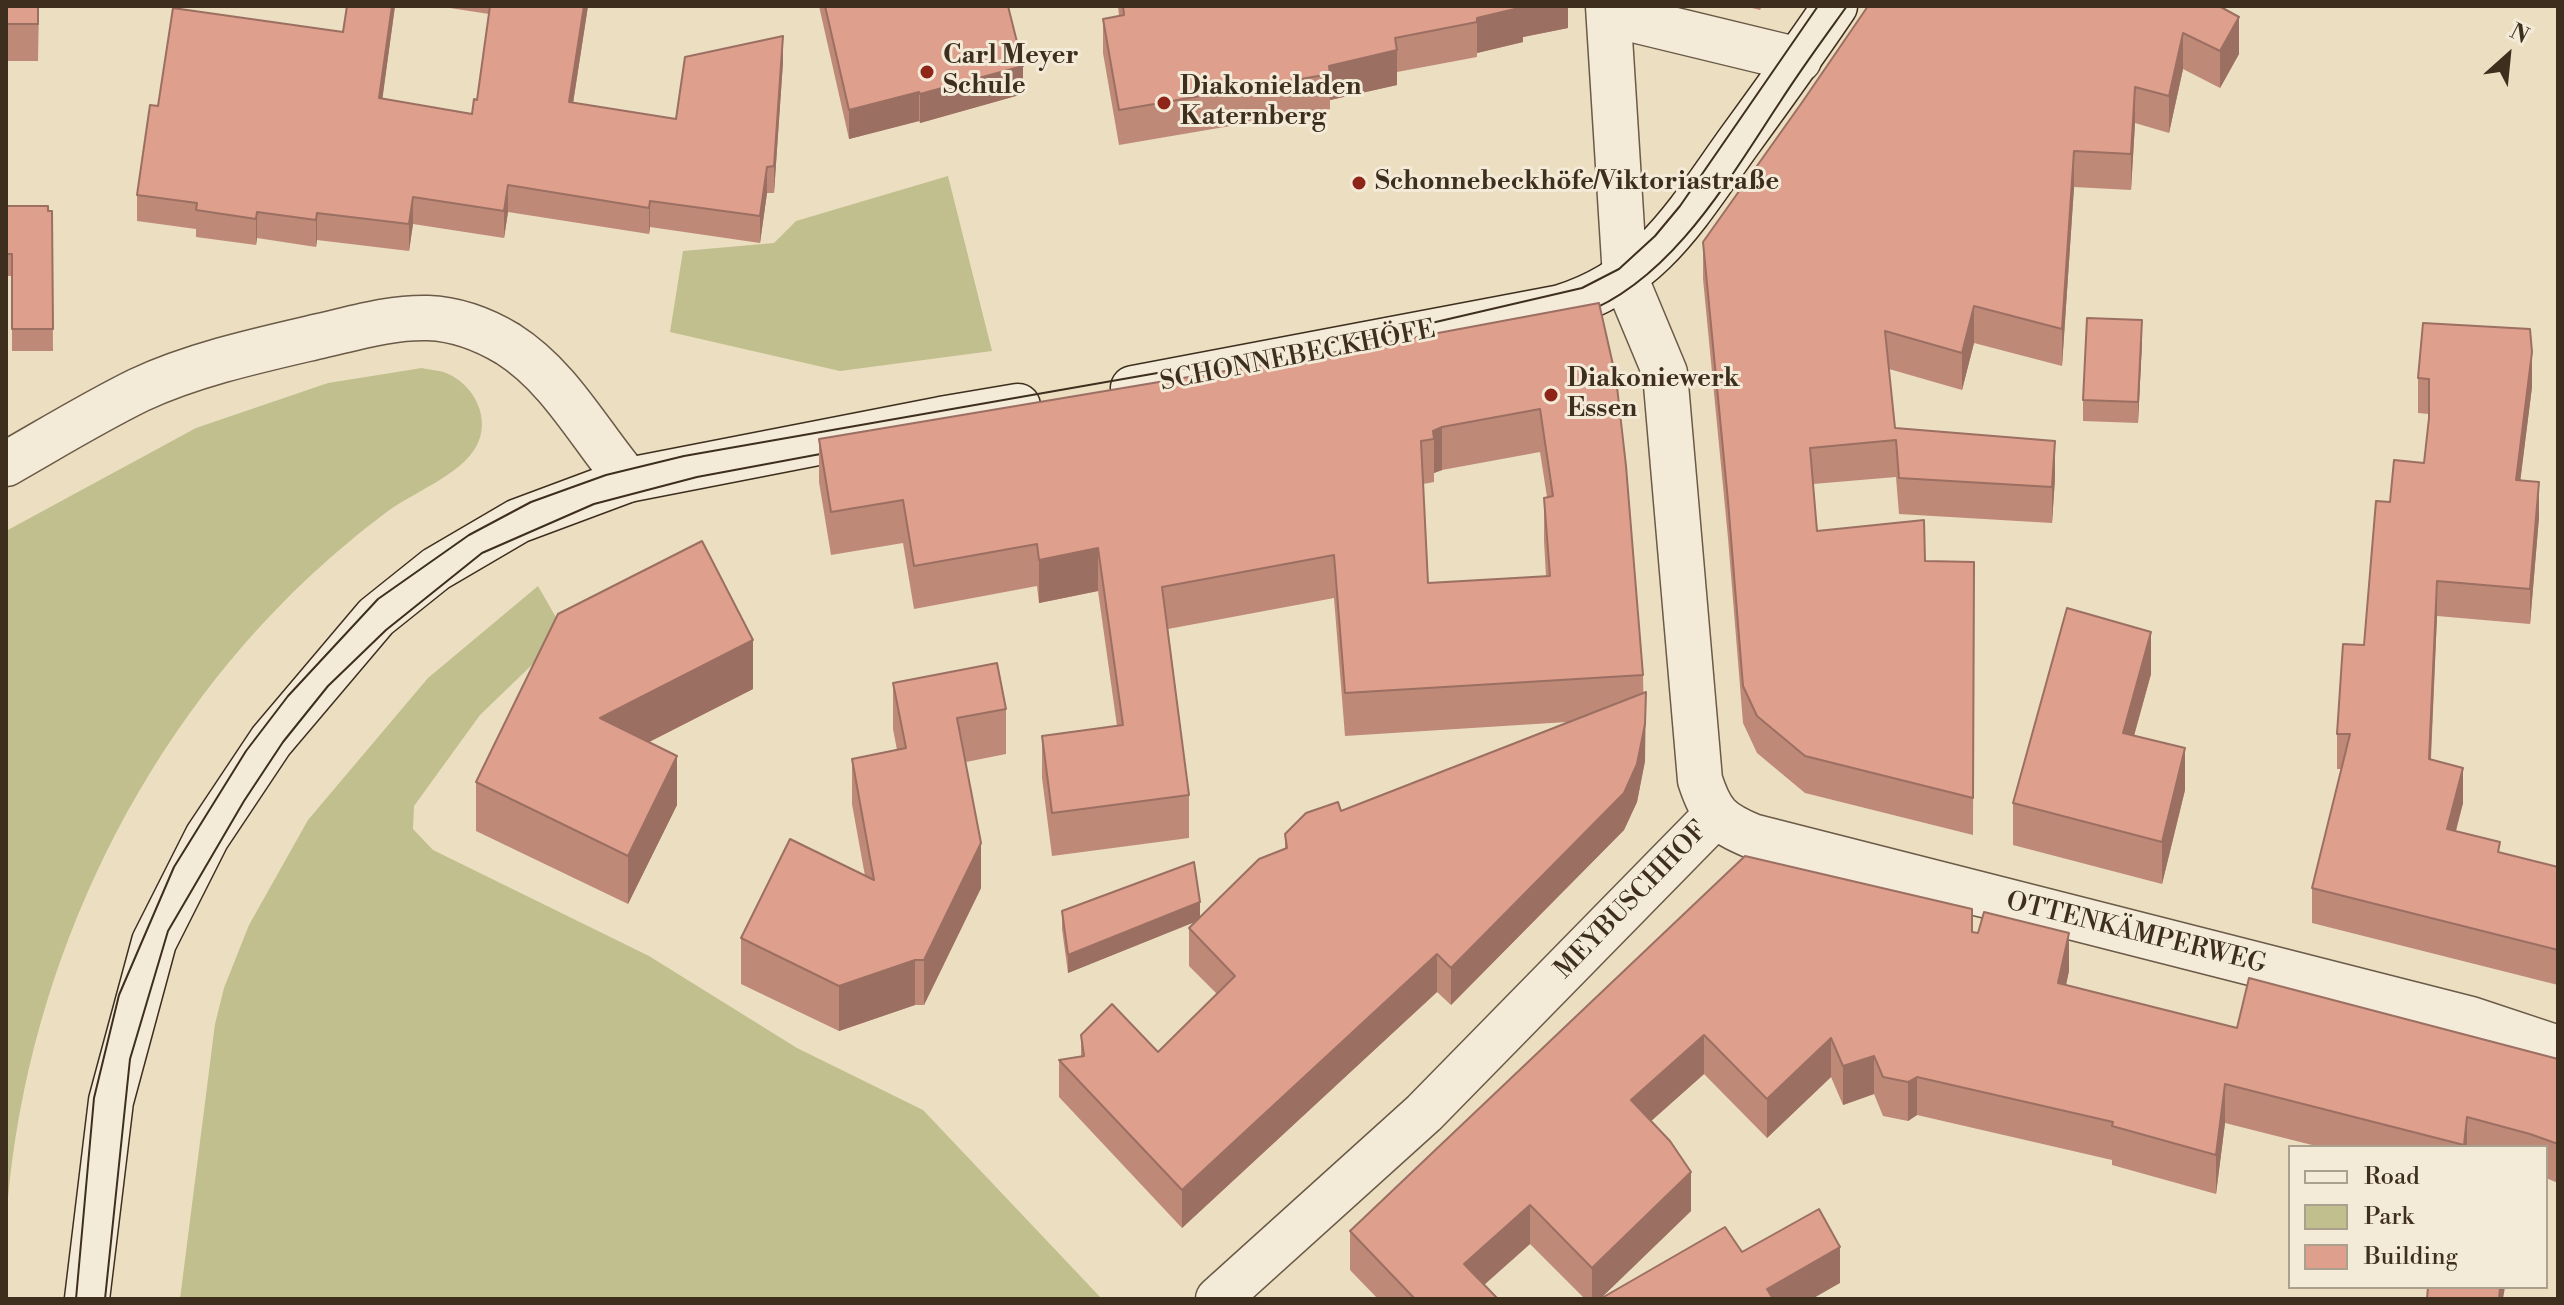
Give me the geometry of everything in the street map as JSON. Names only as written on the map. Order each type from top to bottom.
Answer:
[{"type":"street","name":"SCHONNEBECKHÖFE","points":[[87,1299],[111,1101],[154,942],[207,837],[271,741],[376,617],[436,569],[518,521],[628,480],[941,419],[1079,397],[1561,307],[1606,290],[1647,259],[1687,214],[1835,6]]},
{"type":"street","points":[[1609,10],[1799,60]]},
{"type":"street","name":"MEYBUSCHHOF","points":[[1218,1299],[1424,1113],[1715,816],[1700,780],[1665,373],[1625,277],[1609,10]]},
{"type":"street","points":[[6,464],[115,403],[166,379],[372,324],[428,318],[471,326],[508,344],[528,359],[566,398],[628,480]]},
{"type":"street","name":"OTTENKÄMPERWEG","points":[[1715,816],[1732,828],[1752,836],[2471,1019],[2558,1048]]},
{"type":"green space","points":[[948,176],[992,351],[840,371],[670,332],[683,251],[774,243],[796,221]]},
{"type":"green space","points":[[422,368],[456,378],[472,394],[478,404],[482,425],[476,447],[459,466],[388,511],[309,577],[245,643],[189,715],[139,792],[96,873],[62,958],[35,1046],[16,1135],[6,1226],[6,531],[196,428],[328,383]]},
{"type":"green space","points":[[538,586],[565,633],[480,715],[414,806],[413,829],[433,850],[649,956],[797,1048],[923,1110],[1102,1299],[180,1299],[215,1024],[224,988],[249,925],[308,820],[428,678]]},
{"type":"building","points":[[6,6],[38,6],[38,24],[6,24]]},
{"type":"building","points":[[347,6],[392,6],[379,98],[472,114],[474,99],[477,100],[490,6],[584,6],[569,102],[676,119],[685,57],[783,36],[774,166],[767,167],[760,216],[650,201],[649,208],[508,185],[504,211],[413,197],[409,224],[317,213],[316,220],[257,212],[256,219],[196,210],[197,203],[137,195],[150,105],[158,106],[173,8],[343,32]]},
{"type":"building","name":"Carl Meyer Schule","points":[[825,6],[1008,6],[1023,66],[849,110]]},
{"type":"building","points":[[1123,6],[1523,7],[1477,18],[1477,22],[1395,38],[1397,50],[1329,66],[1330,74],[1119,110],[1103,19],[1124,15]]},
{"type":"building","points":[[1868,6],[2219,6],[2239,17],[2220,51],[2183,33],[2169,96],[2135,87],[2131,154],[2074,151],[2062,329],[1974,306],[1962,353],[1885,331],[1895,428],[2055,441],[2052,487],[1899,478],[1896,440],[1810,448],[1817,531],[1924,520],[1925,561],[1974,562],[1973,798],[1805,756],[1757,716],[1743,686],[1703,242]]},
{"type":"building","points":[[6,206],[48,206],[48,211],[52,211],[53,329],[12,329],[12,254],[6,254]]},
{"type":"building","points":[[1599,303],[1616,378],[1643,675],[1345,693],[1334,555],[1162,587],[1189,795],[1052,813],[1042,736],[1123,725],[1098,548],[1039,560],[1037,544],[914,566],[903,500],[831,512],[819,439],[1320,355]],"holes":[[[1540,409],[1553,496],[1544,498],[1550,576],[1428,583],[1421,441],[1434,439],[1433,431]]]},
{"type":"building","points":[[2087,318],[2142,320],[2138,402],[2083,400]]},
{"type":"building","points":[[2423,323],[2530,329],[2532,352],[2516,480],[2539,482],[2530,589],[2437,581],[2429,759],[2463,768],[2447,829],[2500,842],[2498,852],[2558,867],[2558,950],[2312,888],[2350,734],[2337,734],[2343,644],[2364,645],[2376,501],[2390,502],[2394,460],[2424,463],[2429,379],[2418,378]]},
{"type":"building","points":[[702,541],[753,640],[600,718],[677,756],[628,856],[476,782],[558,614]]},
{"type":"building","points":[[2067,608],[2151,632],[2123,733],[2185,748],[2162,842],[2013,803]]},
{"type":"building","points":[[997,663],[1006,709],[957,718],[981,843],[924,960],[915,960],[839,986],[741,938],[790,839],[874,880],[852,759],[906,748],[893,683]]},
{"type":"building","points":[[1646,692],[1645,724],[1637,764],[1624,793],[1451,968],[1437,954],[1182,1190],[1059,1060],[1084,1056],[1081,1035],[1112,1004],[1158,1052],[1235,976],[1189,928],[1259,859],[1287,848],[1285,834],[1306,813],[1338,802],[1341,811]]},
{"type":"building","points":[[1745,856],[1972,909],[1972,932],[1978,933],[1984,912],[2069,933],[2058,983],[2237,1028],[2249,978],[2558,1059],[2558,1144],[2467,1117],[2464,1145],[2225,1084],[2216,1155],[2112,1126],[2113,1122],[1917,1077],[1908,1082],[1883,1077],[1874,1056],[1843,1066],[1831,1038],[1767,1099],[1704,1035],[1631,1100],[1670,1141],[1691,1172],[1592,1268],[1530,1205],[1464,1264],[1498,1299],[1415,1299],[1350,1231]]},
{"type":"building","points":[[1194,862],[1200,902],[1068,955],[1062,911]]},
{"type":"building","points":[[1819,1209],[1840,1247],[1767,1289],[1773,1299],[1600,1299],[1725,1227],[1742,1252]]},
{"type":"building","points":[[2428,1289],[2500,1289],[2499,1299],[2427,1299]]},
{"type":"tram line","points":[[76,1299],[94,1098],[119,995],[174,867],[246,751],[288,696],[378,599],[469,535],[531,502],[606,475],[684,456],[1397,331],[1582,288],[1619,269],[1655,236],[1680,206],[1818,6]]},
{"type":"tram line","points":[[1582,314],[1614,298],[1644,277],[1696,224],[1847,6]]},
{"type":"tram line","points":[[105,1299],[130,1059],[168,931],[244,801],[283,742],[328,686],[386,630],[482,553],[594,504],[697,477],[842,450]]},
{"type":"place","name":"Carl Meyer Schule","points":[[927,72]]},
{"type":"place","name":"Diakonieladen Katernberg","points":[[1164,103]]},
{"type":"place","name":"Schonnebeckhöfe/Viktoriastraße","points":[[1359,183]]},
{"type":"place","name":"Diakoniewerk Essen","points":[[1551,395]]}]
